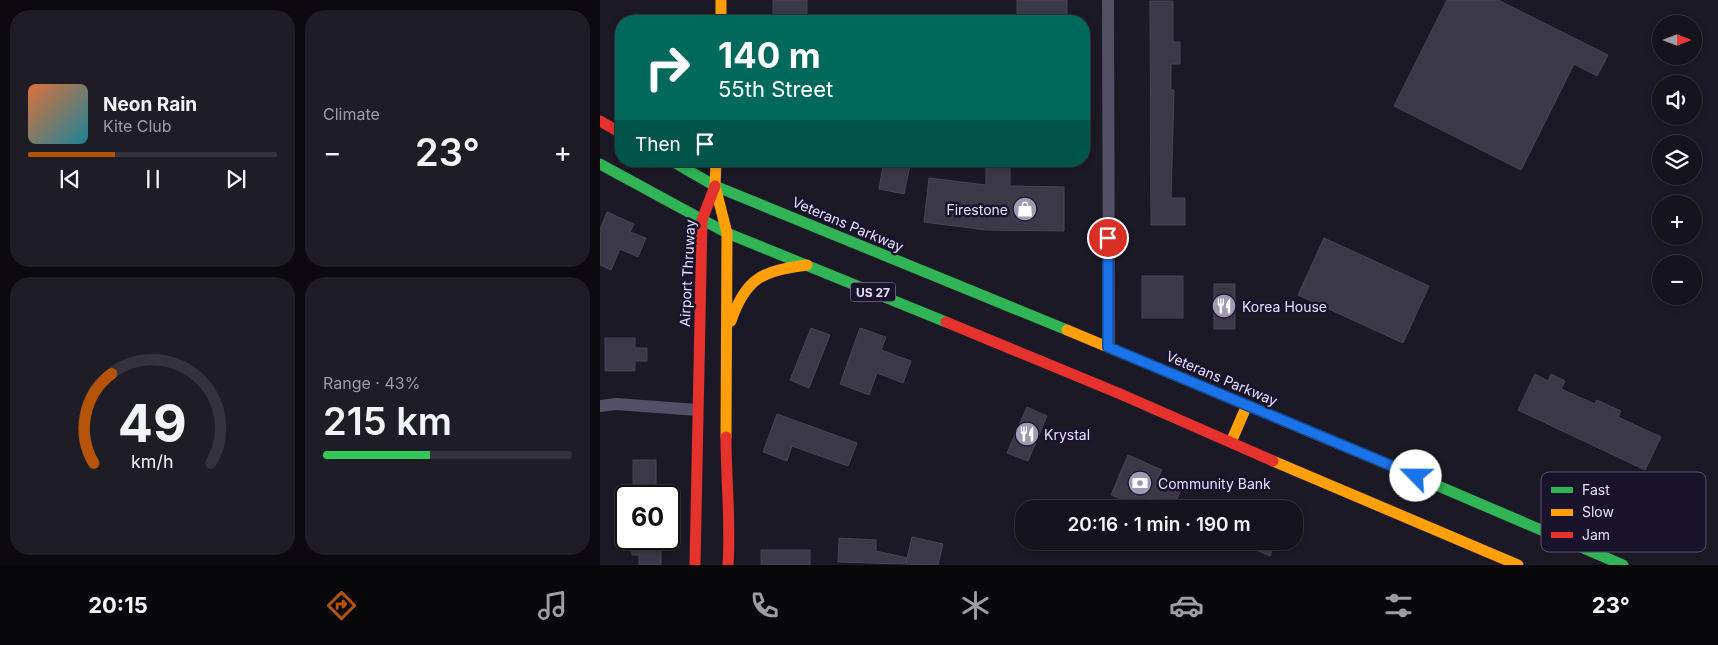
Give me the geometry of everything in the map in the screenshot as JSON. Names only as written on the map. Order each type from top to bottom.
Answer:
[{"type":"main road","points":[[721,0],[721,15]]},
{"type":"main road","points":[[600,121],[615,130]]},
{"type":"main road","name":"US 27","points":[[600,164],[727,233],[1231,442],[1518,565]]},
{"type":"main road","name":"Veterans Parkway","points":[[683,167],[716,186],[1108,347],[1541,530]]},
{"type":"main road","points":[[716,167],[716,186],[727,233],[726,478],[730,531],[728,565]]},
{"type":"main road","name":"Airport Thruway","points":[[695,565],[702,220],[716,186]]},
{"type":"main road","points":[[727,338],[738,299],[754,279],[772,270],[808,265]]},
{"type":"main road","points":[[1231,442],[1247,405]]},
{"type":"main road","name":"Veterans Parkway","points":[[1592,552],[1623,565]]},
{"type":"street","points":[[1108,0],[1108,347]]},
{"type":"street","points":[[600,406],[616,404],[697,410]]},
{"type":"building","points":[[773,0],[807,0],[807,15],[773,15]]},
{"type":"building","points":[[1017,0],[1067,0],[1067,15],[1017,15]]},
{"type":"building","points":[[1447,0],[1498,0],[1608,55],[1597,76],[1574,64],[1521,170],[1394,106]]},
{"type":"building","points":[[1150,1],[1173,1],[1173,42],[1180,42],[1180,64],[1171,64],[1171,90],[1174,90],[1171,198],[1185,198],[1185,225],[1151,225]]},
{"type":"building","points":[[883,167],[910,167],[904,194],[879,189]]},
{"type":"building","points":[[986,167],[1010,167],[1010,186],[1064,187],[1064,231],[986,230],[924,222],[929,178],[986,185]]},
{"type":"building","points":[[607,212],[634,224],[630,232],[646,238],[638,257],[620,249],[611,270],[600,265],[600,229]]},
{"type":"building","points":[[1324,238],[1429,286],[1403,343],[1298,295]]},
{"type":"building","points":[[1142,276],[1183,276],[1183,318],[1142,318]]},
{"type":"building","name":"Korea House","points":[[1214,284],[1235,284],[1235,329],[1214,329]]},
{"type":"building","points":[[811,328],[830,335],[809,388],[790,380]]},
{"type":"building","points":[[860,328],[886,337],[881,350],[911,361],[903,383],[877,373],[869,395],[840,384]]},
{"type":"building","points":[[605,338],[635,338],[635,348],[647,348],[647,361],[635,361],[635,371],[605,371]]},
{"type":"building","points":[[1535,374],[1548,381],[1551,374],[1565,381],[1561,389],[1595,404],[1597,400],[1621,411],[1618,417],[1661,437],[1645,470],[1518,410]]},
{"type":"building","name":"Krystal","points":[[1027,407],[1047,416],[1028,461],[1007,453]]},
{"type":"building","points":[[777,414],[857,443],[848,466],[792,446],[787,461],[763,452]]},
{"type":"building","name":"Community Bank","points":[[1128,455],[1162,470],[1157,480],[1181,490],[1177,500],[1155,500],[1150,498],[1149,500],[1123,500],[1111,495]]},
{"type":"building","points":[[633,460],[656,460],[656,485],[633,485]]},
{"type":"building","points":[[912,537],[943,544],[938,565],[838,562],[839,538],[876,540],[876,551],[907,558],[906,563]]},
{"type":"building","points":[[632,550],[661,550],[661,565],[639,565],[639,555],[632,555]]},
{"type":"building","points":[[761,550],[810,550],[810,565],[761,565]]},
{"type":"building","points":[[1256,550],[1272,550],[1270,556]]},
{"type":"traffic: fast","points":[[600,164],[727,233],[946,322]]},
{"type":"traffic: fast","points":[[682,167],[715,186],[1067,330]]},
{"type":"traffic: fast","points":[[1394,467],[1541,530]]},
{"type":"traffic: fast","points":[[1593,552],[1623,565]]},
{"type":"traffic: slow","points":[[721,0],[721,15]]},
{"type":"traffic: slow","points":[[716,167],[715,186],[727,233],[726,437]]},
{"type":"traffic: slow","points":[[731,321],[743,295],[758,279],[779,270],[807,265]]},
{"type":"traffic: slow","points":[[1067,330],[1394,467]]},
{"type":"traffic: slow","points":[[1231,442],[1247,405]]},
{"type":"traffic: slow","points":[[1273,461],[1518,565]]},
{"type":"traffic: jam","points":[[600,121],[615,130]]},
{"type":"traffic: jam","points":[[695,565],[702,220],[715,186]]},
{"type":"traffic: jam","points":[[946,322],[1118,393],[1273,461]]},
{"type":"traffic: jam","points":[[726,437],[728,565]]},
{"type":"place","name":"Firestone","points":[[1025,209]]},
{"type":"place","name":"Korea House","points":[[1224,306]]},
{"type":"place","name":"Krystal","points":[[1027,434]]},
{"type":"place","name":"Community Bank","points":[[1140,483]]},
{"type":"route","points":[[1108,238],[1108,347],[1416,476]]}]
